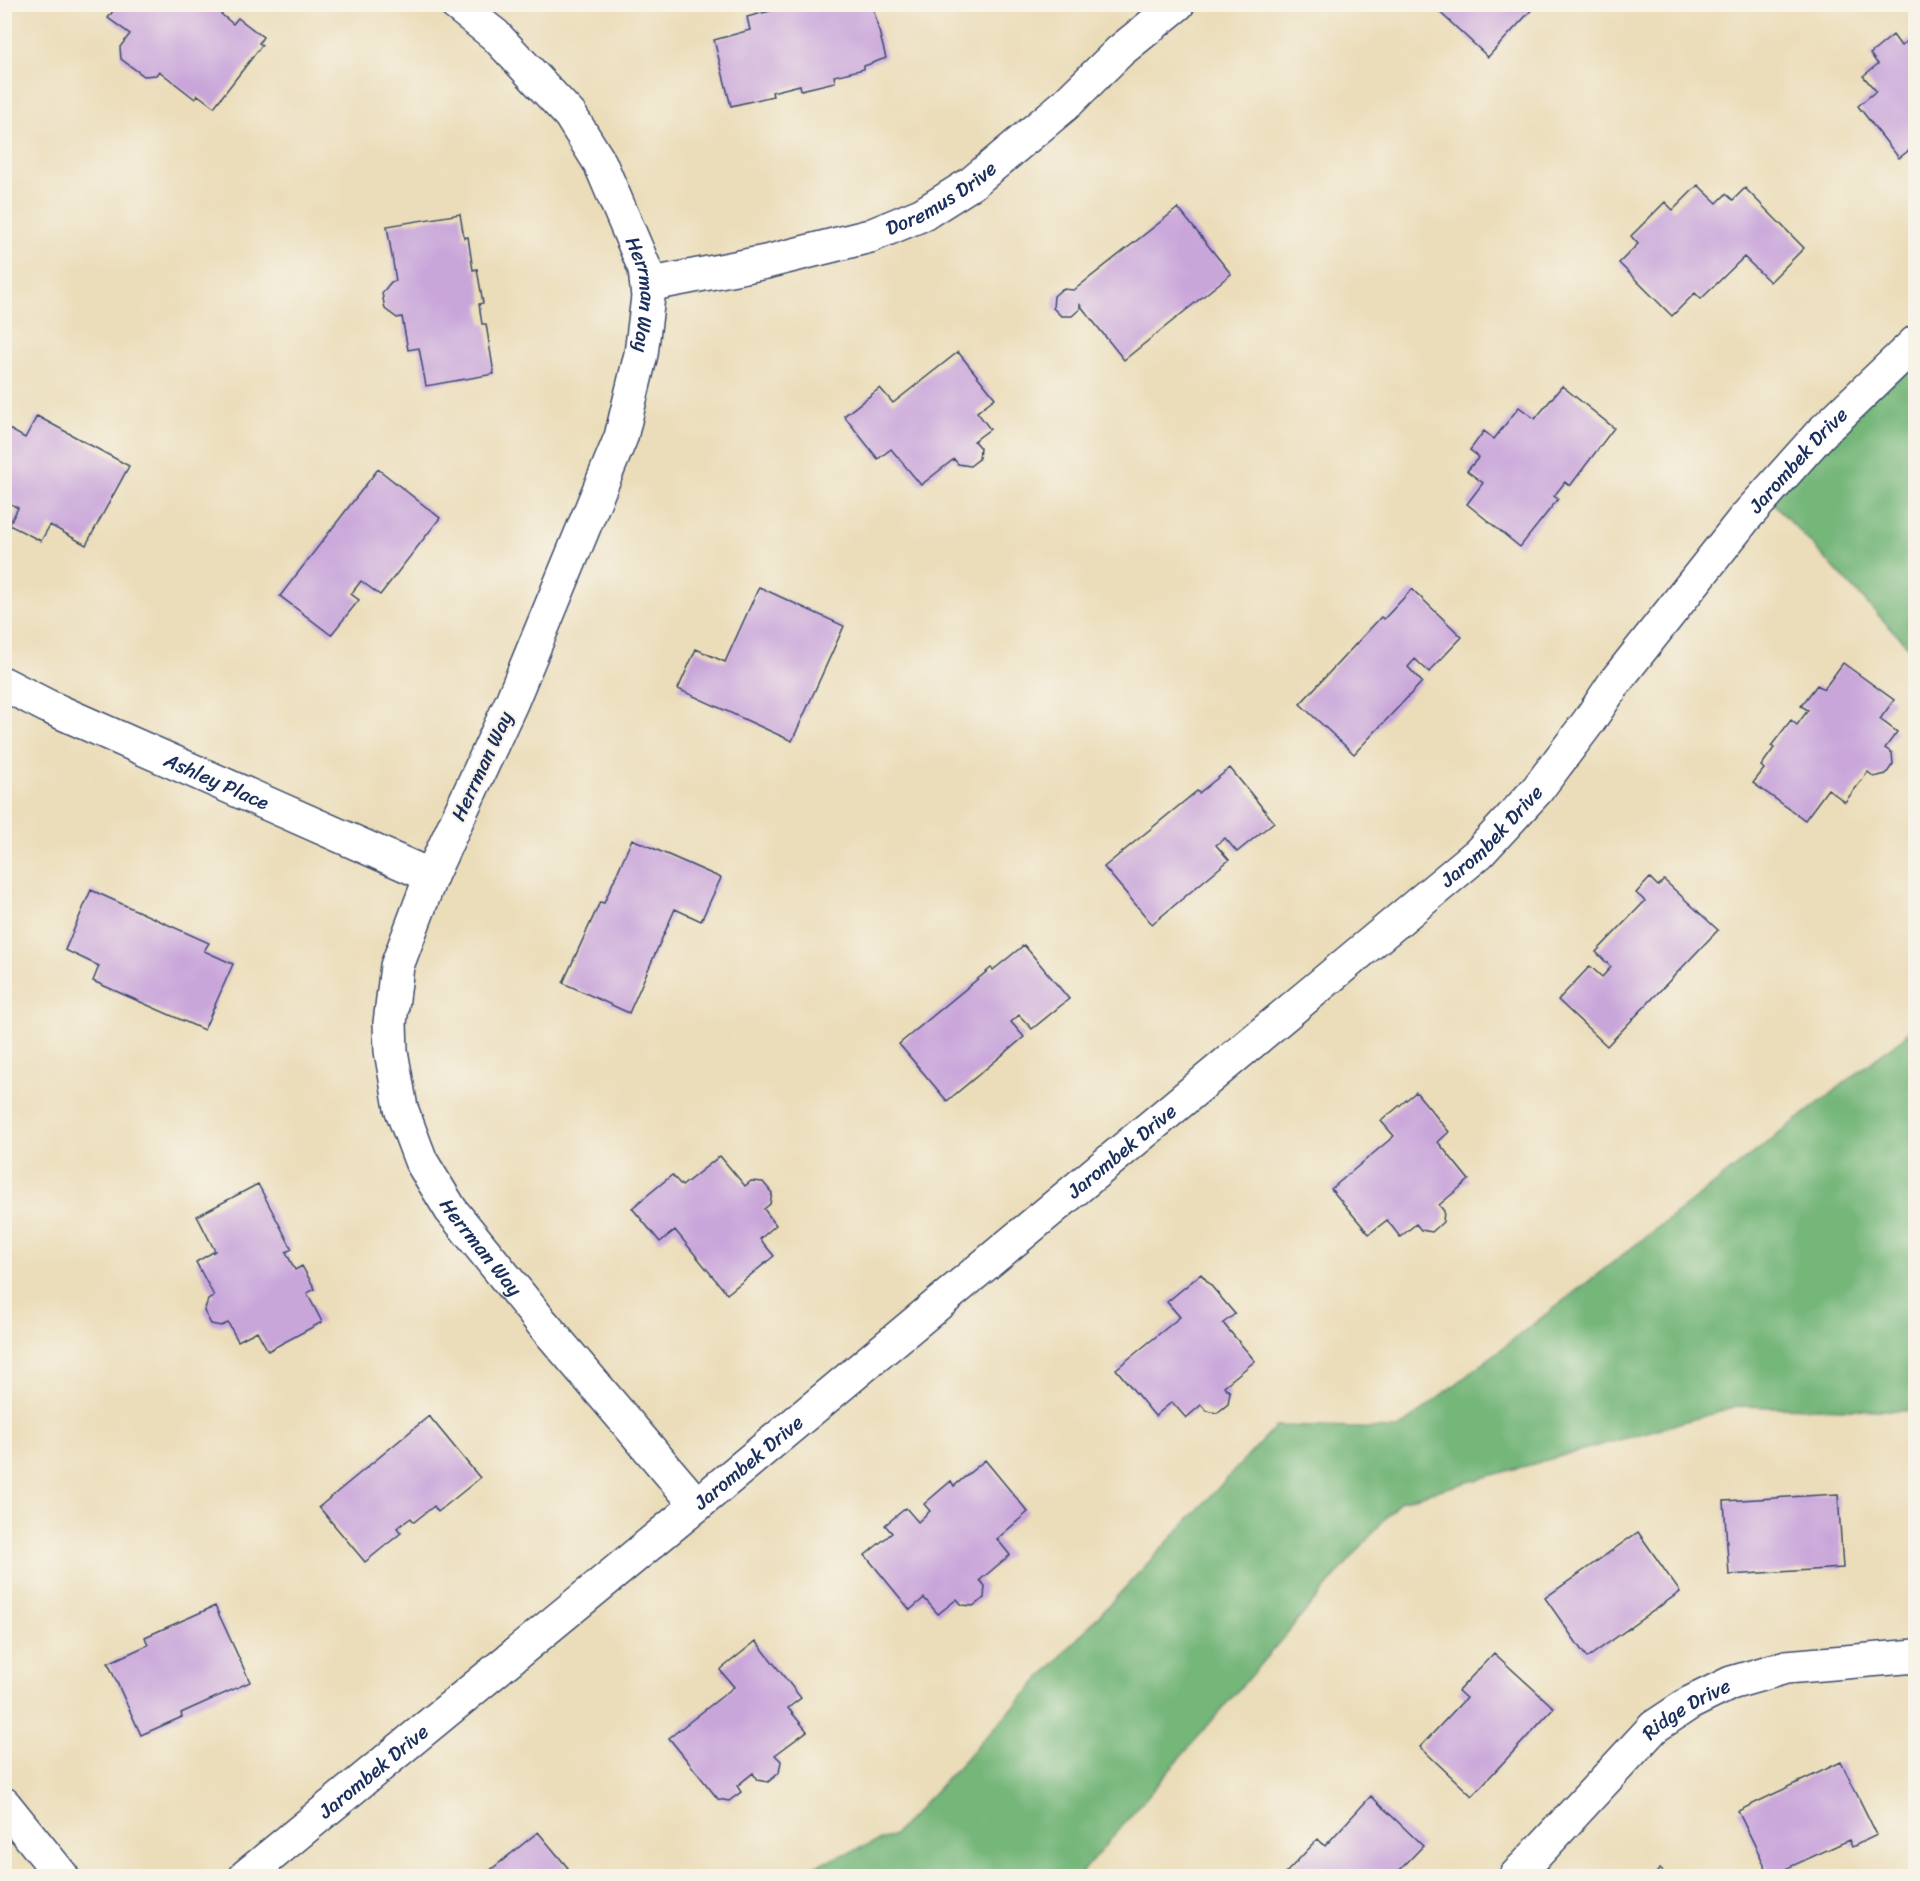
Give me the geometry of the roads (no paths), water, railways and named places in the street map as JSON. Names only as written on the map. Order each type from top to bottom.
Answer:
[{"type":"street","name":"Herrman Way","points":[[456,4],[495,35],[570,115],[600,163],[645,269],[648,297],[641,354],[621,437],[512,701],[431,876],[397,966],[390,1023],[401,1108],[421,1161],[451,1210],[543,1324],[697,1505]]},
{"type":"street","name":"Doremus Drive","points":[[647,285],[766,262],[870,236],[923,214],[972,183],[1065,105],[1120,51],[1178,4]]},
{"type":"street","name":"Jarombek Drive","points":[[246,1876],[697,1505],[1479,853],[1537,790],[1615,682],[1744,519],[1820,434],[1916,342]]},
{"type":"street","name":"Ashley Place","points":[[4,684],[49,707],[431,876]]},
{"type":"street","name":"Ridge Drive","points":[[1516,1876],[1654,1727],[1690,1703],[1731,1683],[1786,1666],[1916,1656]]},
{"type":"street","points":[[4,1804],[62,1876]]}]
